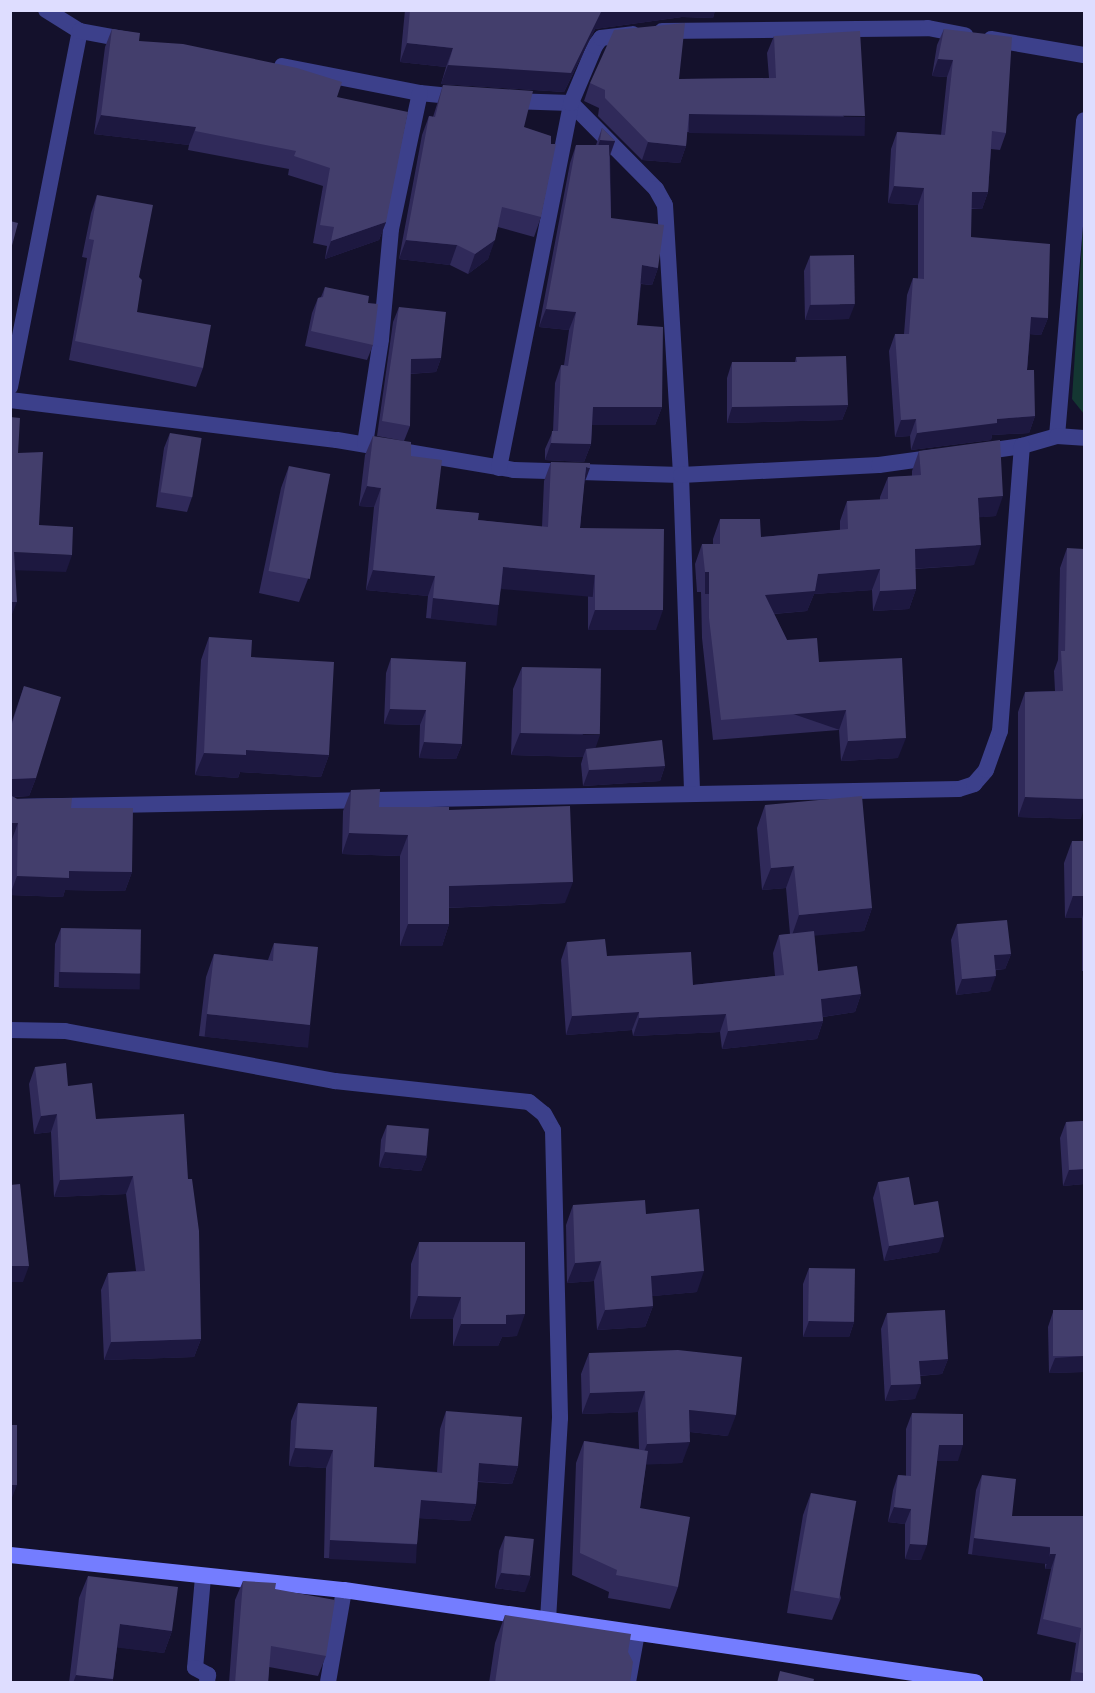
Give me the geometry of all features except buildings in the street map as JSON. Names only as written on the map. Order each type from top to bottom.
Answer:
[{"type":"main road","points":[[10,1555],[344,1590],[975,1683]]},
{"type":"street","points":[[46,10],[80,31],[150,43]]},
{"type":"street","points":[[499,468],[571,103],[595,46],[610,36],[696,28],[928,28],[1084,55]]},
{"type":"street","points":[[10,387],[80,31]]},
{"type":"street","points":[[266,63],[420,93],[483,99],[571,103],[656,189],[665,205],[681,475],[692,794]]},
{"type":"street","points":[[365,444],[381,339],[391,229],[420,93]]},
{"type":"street","points":[[1057,436],[1084,120]]},
{"type":"street","points":[[10,400],[365,444],[499,468],[681,475],[879,465],[1022,446],[1057,436],[1084,438]]},
{"type":"street","points":[[10,807],[692,794],[936,792],[974,784],[986,770],[1000,731],[1022,446]]},
{"type":"street","points":[[10,1030],[65,1031],[334,1081],[529,1102],[544,1114],[553,1130],[560,1418],[548,1620]]},
{"type":"street","points":[[203,1577],[195,1668],[208,1675],[207,1683]]},
{"type":"street","points":[[328,1683],[344,1590]]},
{"type":"street","points":[[628,1683],[637,1633]]},
{"type":"green space","points":[[1084,211],[1084,414],[1072,399]]}]
